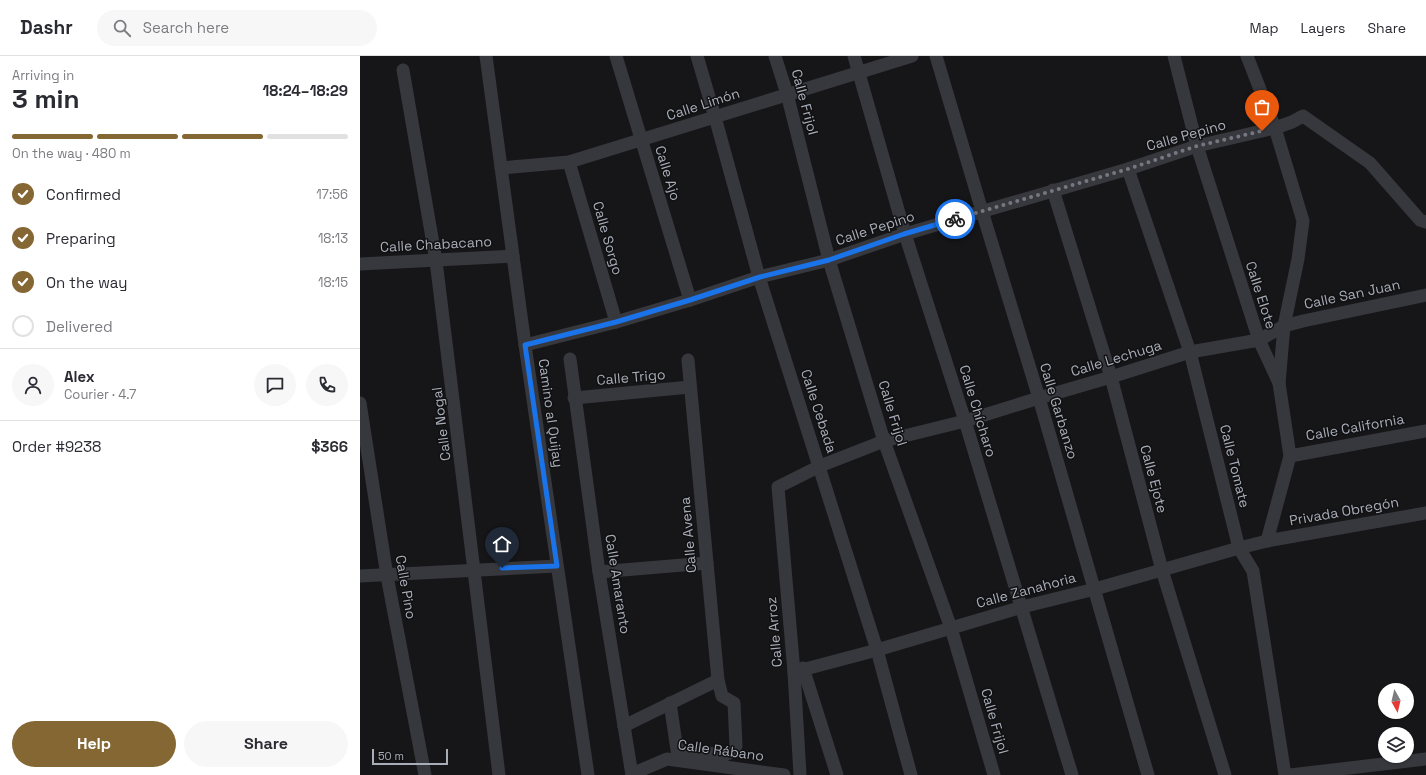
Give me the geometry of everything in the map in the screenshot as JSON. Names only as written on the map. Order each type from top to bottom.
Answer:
[{"type":"street","name":"Camino al Quijay","points":[[486,56],[525,345],[588,775]]},
{"type":"street","name":"Calle Ajo","points":[[616,56],[690,300]]},
{"type":"street","name":"Calle Cebada","points":[[696,56],[715,117],[760,277],[877,650],[911,775]]},
{"type":"street","name":"Calle Frijol","points":[[776,56],[829,260],[884,440],[951,628],[994,775]]},
{"type":"street","name":"Calle Chícharo","points":[[854,56],[904,234],[965,421],[1072,775]]},
{"type":"street","name":"Calle Limón","points":[[501,168],[569,162],[912,56]]},
{"type":"street","name":"Calle Garbanzo","points":[[936,56],[1039,398],[1148,775]]},
{"type":"street","points":[[1247,56],[1275,128],[1303,221],[1298,259],[1284,326],[1279,383]]},
{"type":"street","name":"Calle Elote","points":[[1174,57],[1197,146],[1259,340],[1279,383],[1290,456],[1267,541]]},
{"type":"street","name":"Calle Nogal","points":[[403,70],[436,261],[500,775]]},
{"type":"street","name":"Calle Pepino","points":[[525,345],[616,322],[760,277],[829,260],[904,234],[1128,169],[1197,146],[1275,128],[1303,116],[1370,163],[1420,220],[1426,222]]},
{"type":"street","name":"Calle Sorgo","points":[[569,162],[616,322]]},
{"type":"street","name":"Calle Tomate","points":[[1128,169],[1190,352],[1239,548],[1253,571],[1285,775]]},
{"type":"street","name":"Calle Ejote","points":[[1053,190],[1111,377],[1162,570],[1225,775]]},
{"type":"street","name":"Calle Chabacano","points":[[360,264],[513,256]]},
{"type":"street","name":"Calle San Juan","points":[[1284,326],[1426,295]]},
{"type":"street","name":"Calle Lechuga","points":[[778,487],[820,466],[884,440],[965,421],[1190,352],[1259,340],[1284,326]]},
{"type":"street","name":"Calle Amaranto","points":[[570,359],[574,398],[599,572],[632,774]]},
{"type":"street","name":"Calle Avena","points":[[670,703],[677,750],[725,755],[733,751],[736,746],[734,702],[722,696],[718,680],[688,360]]},
{"type":"street","name":"Calle Trigo","points":[[574,398],[690,387]]},
{"type":"street","name":"Calle Pino","points":[[360,403],[387,576],[424,775]]},
{"type":"street","name":"Calle California","points":[[1290,456],[1426,431]]},
{"type":"street","name":"Calle Arroz","points":[[778,487],[798,670],[800,775]]},
{"type":"street","name":"Privada Obregón","points":[[1267,541],[1426,513]]},
{"type":"street","name":"Calle Zanahoria","points":[[798,670],[877,650],[1022,607],[1095,589],[1267,541]]},
{"type":"street","points":[[599,572],[707,562]]},
{"type":"street","points":[[360,576],[387,576],[557,566]]},
{"type":"street","name":"Calle Arroz","points":[[798,670],[837,775]]},
{"type":"street","points":[[624,726],[718,680]]},
{"type":"street","name":"Calle Rábano","points":[[632,774],[667,759],[784,775]]},
{"type":"street","points":[[1290,775],[1426,759]]},
{"type":"way so far","points":[[955,219],[1128,169],[1197,146],[1262,131]]},
{"type":"route","points":[[502,568],[557,566],[525,345],[616,322],[760,277],[829,260],[904,234],[955,219]]}]
